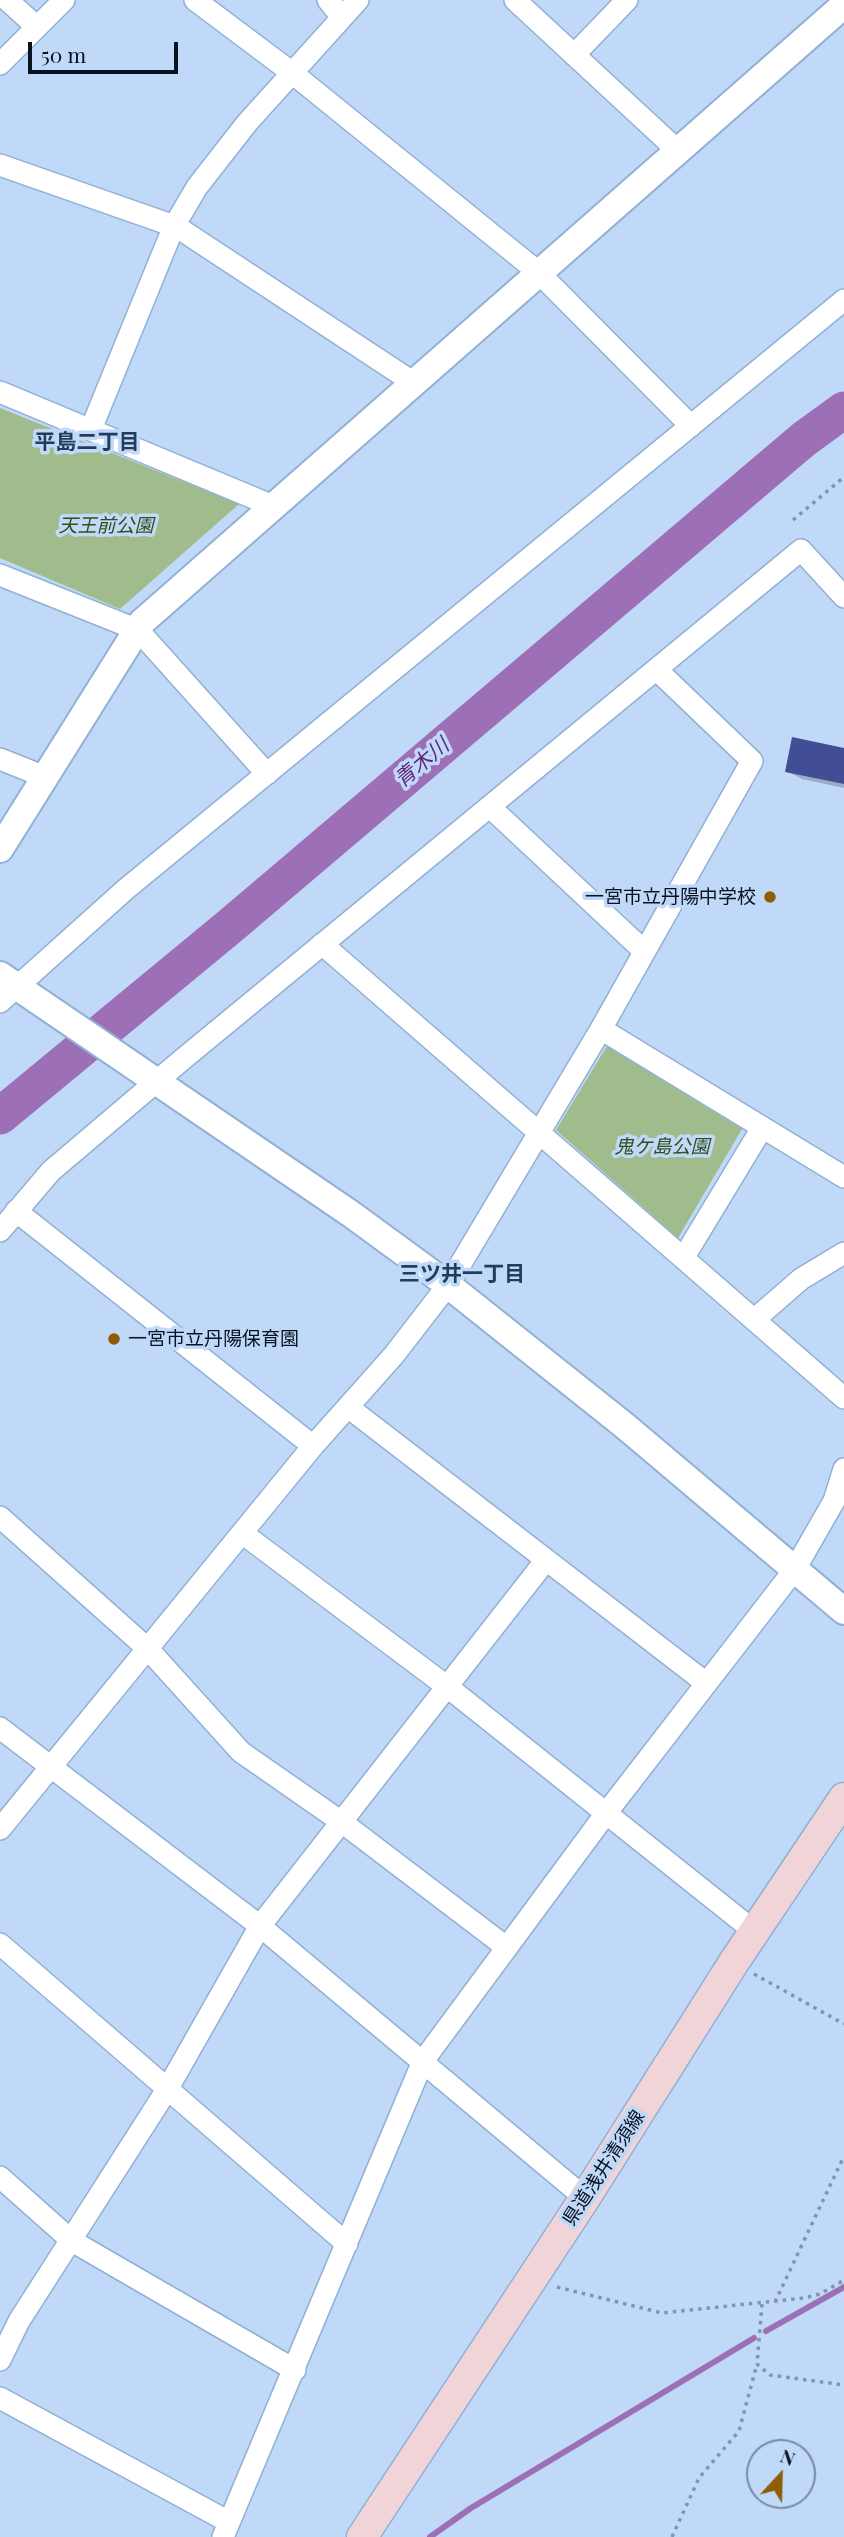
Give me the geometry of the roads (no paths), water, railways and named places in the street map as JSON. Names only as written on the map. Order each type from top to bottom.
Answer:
[{"type":"main road","name":"県道浅井清須線","points":[[362,2537],[585,2198],[754,1931],[844,1798]]},
{"type":"street","points":[[6,0],[37,27]]},
{"type":"street","points":[[0,64],[64,0]]},
{"type":"street","points":[[195,0],[291,72],[538,272],[691,426]]},
{"type":"street","points":[[328,0],[342,18]]},
{"type":"street","points":[[91,429],[174,226],[197,187],[291,72],[358,0]]},
{"type":"street","points":[[515,0],[677,150]]},
{"type":"street","points":[[574,55],[627,0]]},
{"type":"street","points":[[0,849],[142,622],[839,8]]},
{"type":"street","points":[[0,165],[174,226],[414,383]]},
{"type":"street","points":[[844,300],[126,889],[13,990],[146,1075],[351,1214],[448,1284],[844,1611]]},
{"type":"street","points":[[0,392],[273,506]]},
{"type":"street","points":[[0,1231],[51,1171],[146,1075],[322,944],[801,550],[844,597]]},
{"type":"street","points":[[0,575],[138,630],[267,774]]},
{"type":"street","points":[[0,1829],[448,1284],[601,1029],[752,761],[657,670]]},
{"type":"street","points":[[0,759],[45,777]]},
{"type":"street","points":[[490,807],[644,951]]},
{"type":"street","points":[[322,944],[844,1398]]},
{"type":"street","points":[[601,1029],[844,1177]]},
{"type":"street","points":[[684,1257],[762,1128]]},
{"type":"street","points":[[16,1211],[313,1446]]},
{"type":"street","points":[[755,1319],[801,1279],[844,1253]]},
{"type":"street","points":[[348,1408],[706,1683]]},
{"type":"street","points":[[0,2398],[226,2530],[423,2061],[607,1812],[795,1569],[834,1501],[844,1469]]},
{"type":"street","points":[[0,1517],[148,1649],[241,1752],[343,1823],[506,1947]]},
{"type":"street","points":[[242,1533],[449,1688],[754,1931]]},
{"type":"street","points":[[0,2360],[19,2321],[168,2088],[260,1926],[547,1560]]},
{"type":"street","points":[[0,1728],[260,1926],[585,2198]]},
{"type":"street","points":[[0,1944],[347,2244]]},
{"type":"street","points":[[0,2177],[72,2241],[295,2370]]},
{"type":"waterway","name":"青木川","points":[[0,1116],[229,927],[804,439],[844,410]]},
{"type":"waterway","points":[[766,2331],[844,2287]]},
{"type":"waterway","points":[[430,2537],[471,2508],[754,2338]]},
{"type":"place","name":"一宮市立丹陽中学校","points":[[770,897]]},
{"type":"place","name":"一宮市立丹陽保育園","points":[[114,1339]]},
{"type":"district","name":"平島二丁目","points":[[87,442]]},
{"type":"district","name":"三ツ井一丁目","points":[[462,1274]]},
{"type":"park label","name":"天王前公園","points":[[106,526]]},
{"type":"park label","name":"鬼ケ島公園","points":[[662,1147]]}]
